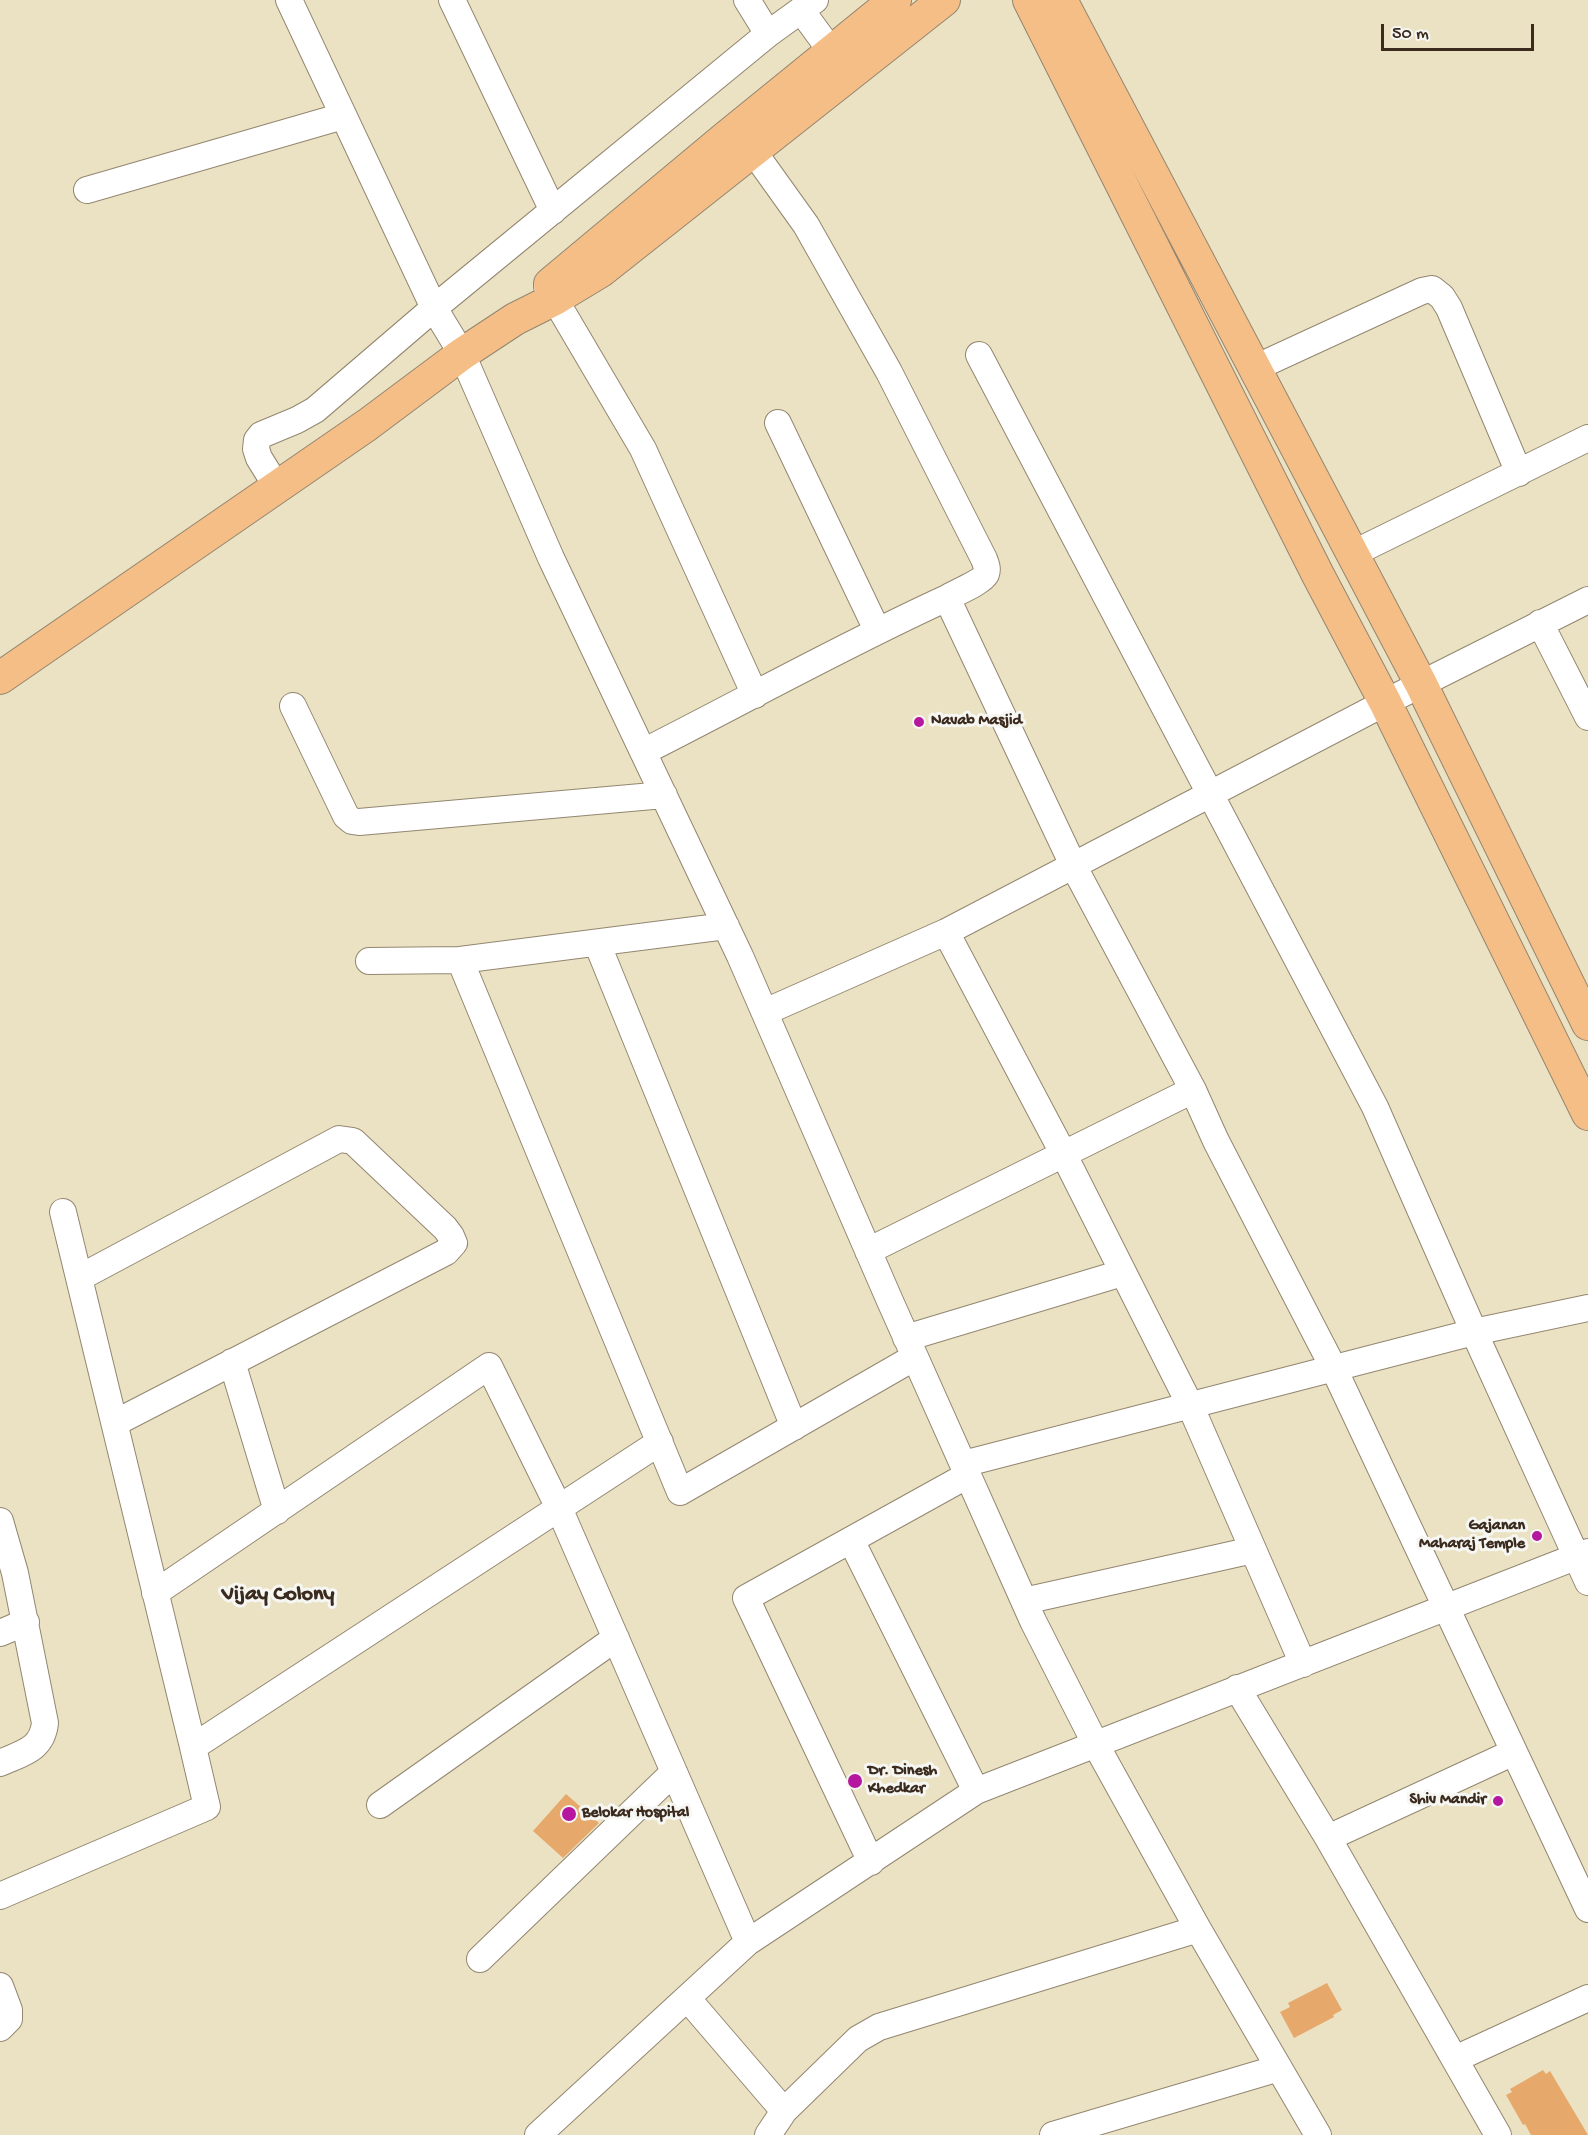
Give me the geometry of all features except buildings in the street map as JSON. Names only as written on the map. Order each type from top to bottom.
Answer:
[{"type":"main road","points":[[0,678],[367,425],[462,354],[550,293],[831,51],[895,0]]},
{"type":"main road","points":[[550,293],[601,271],[944,0]]},
{"type":"main road","points":[[1029,0],[1318,575],[1385,702],[1588,1114]]},
{"type":"main road","points":[[1061,0],[1421,684],[1588,1024]]},
{"type":"street","points":[[289,0],[434,308],[462,354],[551,558],[726,926],[1024,1601],[1096,1745],[1198,1929],[1318,2135]]},
{"type":"street","points":[[452,0],[553,211]]},
{"type":"street","points":[[747,0],[768,34]]},
{"type":"street","points":[[278,487],[256,449],[257,440],[261,435],[315,410],[434,308],[768,34],[808,5],[831,51]]},
{"type":"street","points":[[87,190],[343,116]]},
{"type":"street","points":[[643,752],[877,630],[946,598],[986,574],[987,567],[889,372],[806,225],[753,151]]},
{"type":"street","points":[[1255,368],[1422,291],[1432,290],[1442,297],[1449,308],[1519,472]]},
{"type":"street","points":[[550,293],[643,449],[755,695]]},
{"type":"street","points":[[979,355],[1212,793],[1375,1107],[1474,1332],[1582,1555],[1588,1582]]},
{"type":"street","points":[[778,423],[877,630]]},
{"type":"street","points":[[1352,554],[1588,438]]},
{"type":"street","points":[[946,598],[1073,865],[1193,1090],[1216,1141],[1334,1369],[1588,1909]]},
{"type":"street","points":[[765,1012],[946,932],[1385,702],[1588,600]]},
{"type":"street","points":[[1540,623],[1588,717]]},
{"type":"street","points":[[293,706],[346,816],[352,821],[664,795]]},
{"type":"street","points":[[369,962],[460,960],[726,926]]},
{"type":"street","points":[[946,932],[1063,1153],[1190,1405],[1303,1664]]},
{"type":"street","points":[[597,943],[794,1427]]},
{"type":"street","points":[[460,960],[638,1455],[681,1492],[794,1427],[911,1348],[1122,1274]]},
{"type":"street","points":[[868,1251],[1193,1090]]},
{"type":"street","points":[[79,1278],[339,1139],[353,1141],[451,1236],[453,1244],[446,1252],[115,1423]]},
{"type":"street","points":[[0,1896],[207,1807],[63,1212]]},
{"type":"street","points":[[871,1862],[746,1598],[851,1540],[965,1470],[1190,1405],[1474,1332],[1588,1308]]},
{"type":"street","points":[[232,1362],[277,1511]]},
{"type":"street","points":[[155,1593],[489,1366],[559,1508],[748,1942]]},
{"type":"street","points":[[193,1747],[638,1455]]},
{"type":"street","points":[[0,1521],[12,1557],[44,1708],[45,1723],[44,1736],[37,1745],[0,1762]]},
{"type":"street","points":[[851,1540],[976,1791]]},
{"type":"street","points":[[1024,1601],[1253,1550]]},
{"type":"street","points":[[538,2135],[748,1942],[976,1791],[1582,1555]]},
{"type":"street","points":[[0,1633],[26,1623]]},
{"type":"street","points":[[380,1805],[616,1638]]},
{"type":"street","points":[[1237,1688],[1328,1838],[1498,2135]]},
{"type":"street","points":[[1328,1838],[1514,1752]]},
{"type":"street","points":[[480,1959],[674,1772]]},
{"type":"street","points":[[768,2135],[784,2110],[858,2039],[879,2027],[1198,1929]]},
{"type":"street","points":[[0,1986],[9,2010],[9,2019],[0,2028]]},
{"type":"street","points":[[687,1998],[784,2110]]},
{"type":"street","points":[[1455,2059],[1588,1998]]},
{"type":"street","points":[[1053,2135],[1279,2068]]},
{"type":"place","name":"Navab Masjid","points":[[919,722]]},
{"type":"place","name":"Gajanan Maharaj Temple","points":[[1537,1536]]},
{"type":"place","name":"Dr. Dinesh Khedkar","points":[[855,1781]]},
{"type":"place","name":"Shiv Mandir","points":[[1498,1801]]},
{"type":"place","name":"Belokar Hospital","points":[[569,1814]]},
{"type":"district","name":"Vijay Colony","points":[[278,1596]]}]
